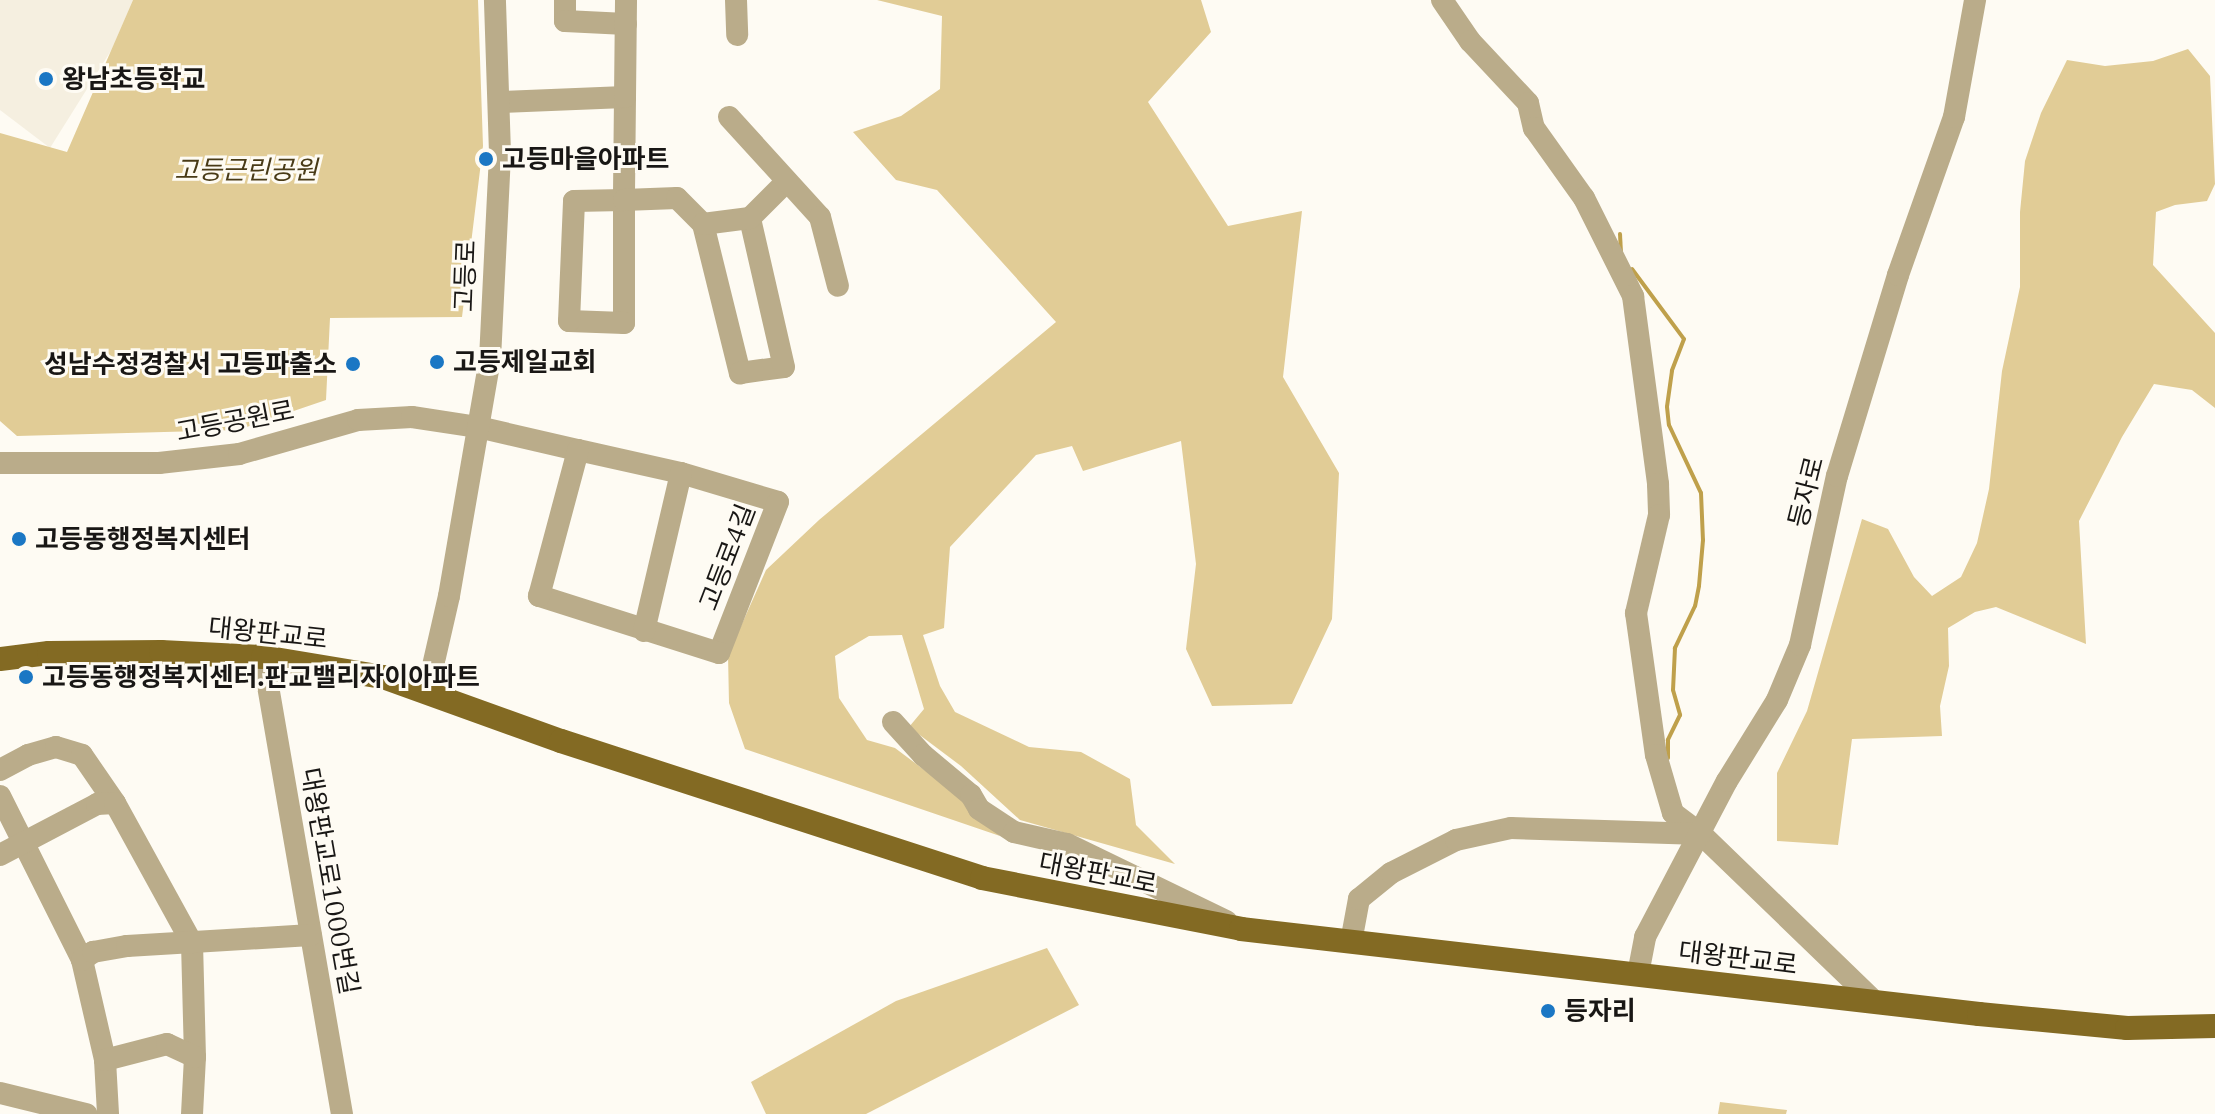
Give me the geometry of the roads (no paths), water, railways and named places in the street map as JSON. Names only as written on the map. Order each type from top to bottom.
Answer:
[{"type":"main road","name":"대왕판교로","points":[[0,659],[49,653],[161,652],[263,657],[383,677],[561,741],[982,878],[1241,929],[2127,1028],[2215,1026]]},
{"type":"street","name":"고등로","points":[[427,692],[449,596],[490,359],[499,102],[495,0]]},
{"type":"street","points":[[565,0],[565,21],[626,24]]},
{"type":"street","points":[[626,0],[624,200],[624,323],[569,321],[574,201],[624,200],[677,198],[703,224],[740,373],[784,367],[750,218]]},
{"type":"street","points":[[736,0],[737,35]]},
{"type":"street","points":[[1442,0],[1470,41],[1528,103],[1534,128],[1584,198],[1633,296],[1658,484],[1659,515],[1636,613],[1662,779],[1673,813],[1701,834],[1875,1002]]},
{"type":"street","name":"등자로","points":[[1638,974],[1645,937],[1727,781],[1777,700],[1800,645],[1837,476],[1898,275],[1954,117],[1975,0]]},
{"type":"street","points":[[499,102],[625,97]]},
{"type":"street","points":[[729,117],[820,217],[838,286]]},
{"type":"street","points":[[703,224],[750,218],[787,181]]},
{"type":"street","name":"고등공원로","points":[[0,463],[159,463],[239,454],[358,420],[412,417],[478,427]]},
{"type":"street","name":"고등로4길","points":[[478,427],[681,473],[778,502],[719,653],[539,596],[578,450]]},
{"type":"street","points":[[644,631],[681,473]]},
{"type":"street","name":"대왕판교로1000번길","points":[[263,657],[342,1114]]},
{"type":"street","points":[[893,722],[923,755],[971,795],[979,809],[1014,832],[1067,844],[1241,929]]},
{"type":"street","points":[[0,770],[28,755],[56,747],[82,755],[115,803],[192,943],[195,1057],[192,1114]]},
{"type":"street","points":[[0,796],[82,960],[105,1060],[108,1114]]},
{"type":"street","points":[[0,855],[97,804],[115,803]]},
{"type":"street","points":[[1351,942],[1359,899],[1391,873],[1456,840],[1511,828],[1701,834]]},
{"type":"street","points":[[82,960],[93,952],[127,946],[311,935]]},
{"type":"street","points":[[105,1060],[167,1044],[195,1057]]},
{"type":"street","points":[[0,1093],[86,1114]]},
{"type":"waterway","points":[[1620,234],[1621,251]]},
{"type":"waterway","points":[[1632,269],[1684,339],[1672,371],[1667,407],[1669,425],[1701,493],[1703,540],[1699,586],[1695,606],[1675,648],[1673,690],[1680,715],[1668,740],[1668,758]]},
{"type":"place","name":"왕남초등학교","points":[[46,79]]},
{"type":"place","name":"고등마을아파트","points":[[486,159]]},
{"type":"place","name":"고등제일교회","points":[[437,362]]},
{"type":"place","name":"성남수정경찰서 고등파출소","points":[[353,364]]},
{"type":"place","name":"고등동행정복지센터","points":[[19,539]]},
{"type":"place","name":"고등동행정복지센터.판교밸리자이아파트","points":[[26,677]]},
{"type":"place","name":"등자리","points":[[1548,1011]]},
{"type":"park label","name":"고등근린공원","points":[[246,170]]}]
